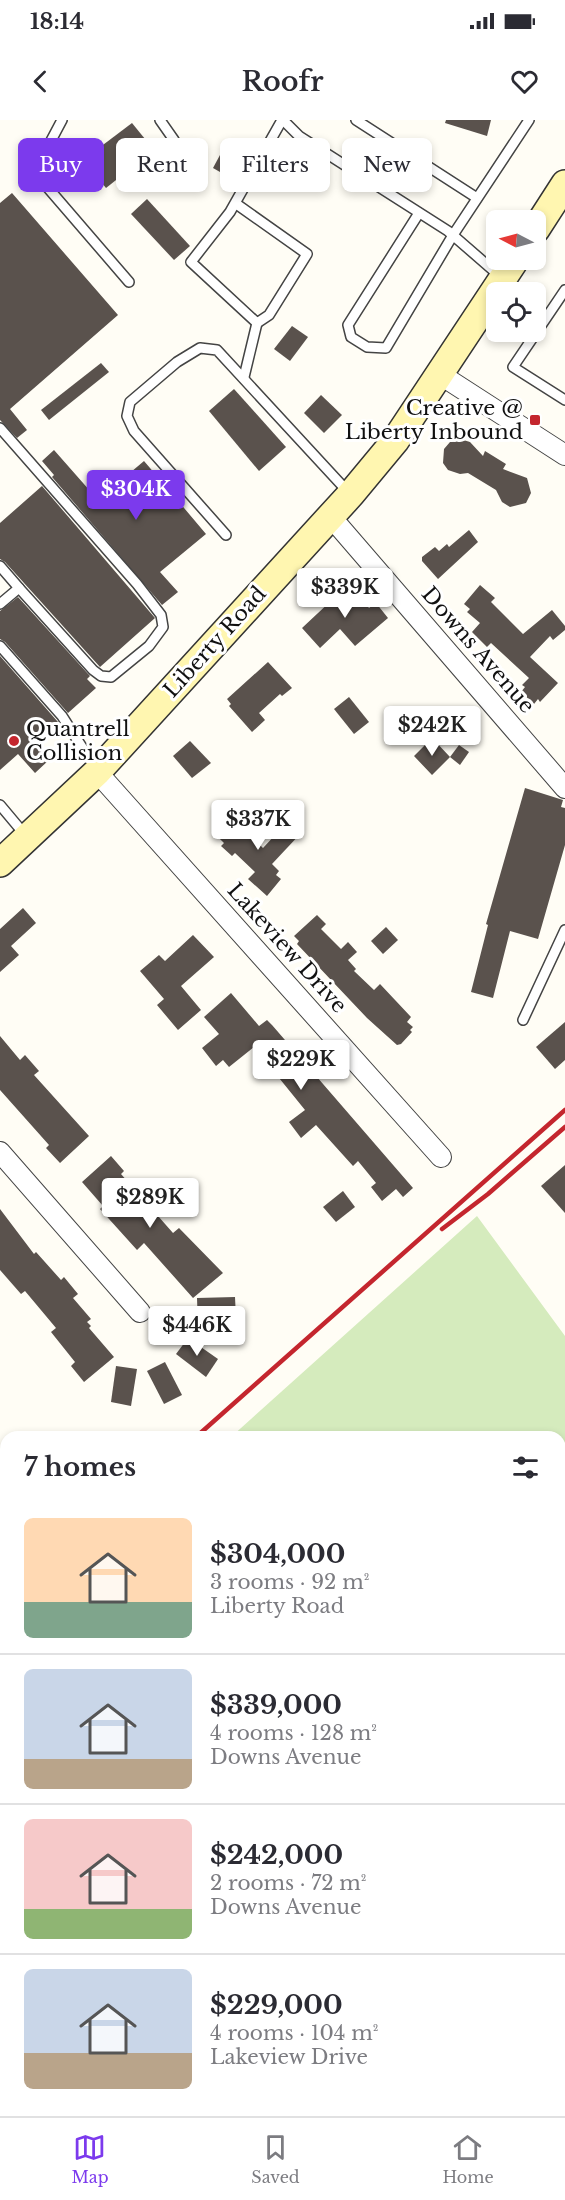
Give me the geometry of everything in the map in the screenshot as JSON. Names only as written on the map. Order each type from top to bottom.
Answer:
[{"type":"main road","points":[[546,213],[565,184]]},
{"type":"main road","name":"Liberty Road","points":[[0,862],[97,772],[351,494],[395,441],[441,375],[508,270]]},
{"type":"street","points":[[441,375],[565,455]]},
{"type":"street","name":"Downs Avenue","points":[[331,517],[565,788]]},
{"type":"street","name":"Lakeview Drive","points":[[97,772],[441,1156]]},
{"type":"street","points":[[0,1152],[140,1312]]},
{"type":"lane","points":[[62,120],[36,169],[42,181],[129,282]]},
{"type":"lane","points":[[160,120],[173,138]]},
{"type":"lane","points":[[257,323],[191,262],[235,203],[282,120],[299,136],[486,255]]},
{"type":"lane","points":[[356,120],[477,198]]},
{"type":"lane","points":[[419,213],[348,325],[351,338],[367,347],[386,348],[453,235],[529,120]]},
{"type":"lane","points":[[235,203],[307,254],[269,315],[257,323],[244,377]]},
{"type":"lane","points":[[565,290],[513,367],[565,400]]},
{"type":"lane","points":[[226,535],[135,431],[127,416],[130,402],[177,362],[201,348],[217,350],[351,494]]},
{"type":"lane","points":[[0,566],[93,670],[101,676],[111,677],[148,646],[163,627],[161,615],[137,584],[1,432]]},
{"type":"lane","points":[[0,604],[19,588]]},
{"type":"lane","points":[[0,646],[62,716],[97,772]]},
{"type":"lane","points":[[0,805],[28,838]]},
{"type":"lane","points":[[522,1020],[565,930]]},
{"type":"green space","points":[[477,1216],[565,1336],[565,1431],[238,1431]]},
{"type":"building","points":[[446,120],[491,120],[487,136],[445,123]]},
{"type":"building","points":[[132,123],[144,138],[116,138],[116,180],[106,188],[104,186],[104,144]]},
{"type":"building","points":[[220,155],[220,172],[213,168]]},
{"type":"building","points":[[12,193],[118,315],[10,409],[27,430],[17,438],[0,420],[0,203]]},
{"type":"building","points":[[147,199],[190,246],[174,260],[131,214]]},
{"type":"building","points":[[292,326],[308,337],[290,361],[274,349]]},
{"type":"building","points":[[101,363],[109,372],[49,420],[41,410]]},
{"type":"building","points":[[234,389],[286,447],[259,471],[209,411]]},
{"type":"building","points":[[321,395],[342,415],[324,433],[304,413]]},
{"type":"building","points":[[460,439],[470,442],[483,456],[485,451],[506,464],[503,469],[527,478],[531,493],[526,503],[510,507],[502,502],[496,490],[468,473],[460,474],[448,470],[443,463],[444,449],[450,442]]},
{"type":"building","points":[[54,450],[98,500],[144,461],[156,475],[161,471],[173,485],[168,489],[206,534],[160,572],[178,592],[162,605],[52,477],[54,475],[42,461]]},
{"type":"building","points":[[42,486],[155,618],[100,667],[0,559],[0,523]]},
{"type":"building","points":[[469,530],[478,542],[438,579],[422,561],[422,557],[435,547],[439,551],[447,544],[449,547]]},
{"type":"building","points":[[349,584],[369,608],[376,603],[388,618],[355,646],[340,629],[320,648],[302,628]]},
{"type":"building","points":[[480,585],[495,598],[491,602],[523,634],[552,610],[565,626],[565,630],[553,640],[550,636],[530,657],[558,683],[540,702],[538,699],[534,704],[521,692],[525,687],[522,685],[529,678],[491,643],[487,647],[472,632],[480,623],[467,612],[470,609],[464,604]]},
{"type":"building","points":[[18,597],[90,676],[87,679],[96,688],[68,713],[0,639],[0,611]]},
{"type":"building","points":[[0,656],[58,722],[34,743],[49,760],[35,773],[18,754],[0,770]]},
{"type":"building","points":[[268,662],[292,688],[282,696],[280,694],[259,713],[265,720],[252,732],[229,706],[231,704],[227,699]]},
{"type":"building","points":[[349,697],[369,722],[354,734],[334,709]]},
{"type":"building","points":[[434,740],[450,757],[432,775],[414,756],[428,742],[431,744]]},
{"type":"building","points":[[190,741],[211,763],[192,778],[173,756]]},
{"type":"building","points":[[459,745],[469,752],[460,765],[450,757]]},
{"type":"building","points":[[525,788],[563,800],[561,807],[565,808],[565,845],[538,939],[510,931],[493,998],[471,992],[488,925],[486,924]]},
{"type":"building","points":[[231,817],[263,848],[289,820],[302,832],[272,864],[279,871],[276,875],[281,879],[267,896],[248,879],[255,872],[235,853],[232,856],[221,846],[224,843],[215,834]]},
{"type":"building","points":[[23,908],[36,923],[11,946],[19,955],[0,972],[0,929]]},
{"type":"building","points":[[317,915],[326,924],[321,929],[341,949],[348,942],[357,952],[348,960],[356,969],[354,971],[374,990],[380,984],[411,1017],[407,1022],[413,1027],[410,1030],[412,1032],[401,1044],[397,1045],[367,1018],[297,944],[299,941],[294,936]]},
{"type":"building","points":[[386,927],[398,940],[383,954],[371,941]]},
{"type":"building","points":[[193,935],[214,957],[181,986],[201,1010],[178,1030],[157,1005],[164,999],[140,971],[159,955],[165,961]]},
{"type":"building","points":[[231,993],[259,1026],[267,1020],[272,1025],[413,1188],[403,1197],[396,1189],[382,1201],[371,1187],[376,1183],[358,1161],[353,1166],[316,1125],[301,1138],[289,1122],[305,1110],[254,1047],[229,1067],[223,1060],[216,1066],[202,1048],[219,1034],[204,1017]]},
{"type":"building","points":[[565,1022],[565,1060],[555,1069],[536,1047]]},
{"type":"building","points":[[0,1036],[20,1060],[25,1055],[39,1071],[34,1075],[89,1136],[60,1163],[46,1148],[49,1145],[0,1090]]},
{"type":"building","points":[[111,1156],[124,1171],[121,1174],[173,1233],[179,1228],[223,1273],[193,1298],[144,1243],[137,1250],[100,1209],[103,1206],[82,1182]]},
{"type":"building","points":[[565,1165],[565,1213],[541,1186]]},
{"type":"building","points":[[343,1191],[355,1207],[336,1222],[323,1207]]},
{"type":"building","points":[[0,1209],[34,1254],[36,1252],[61,1280],[64,1277],[78,1294],[73,1298],[91,1319],[87,1322],[91,1326],[89,1328],[114,1357],[84,1382],[71,1366],[75,1362],[51,1332],[56,1328],[25,1291],[21,1294],[0,1270]]},
{"type":"building","points":[[235,1297],[236,1318],[216,1319],[216,1327],[198,1327],[197,1298]]},
{"type":"building","points":[[188,1338],[218,1359],[206,1377],[176,1354]]},
{"type":"building","points":[[165,1362],[182,1395],[164,1404],[147,1371]]},
{"type":"building","points":[[116,1366],[137,1369],[131,1406],[111,1402]]},
{"type":"railway","points":[[203,1431],[565,1110]]},
{"type":"railway","points":[[442,1229],[488,1194],[565,1127]]},
{"type":"place","name":"Creative @ Liberty Inbound","points":[[535,420]]},
{"type":"place","name":"Quantrell Collision","points":[[14,741]]}]
